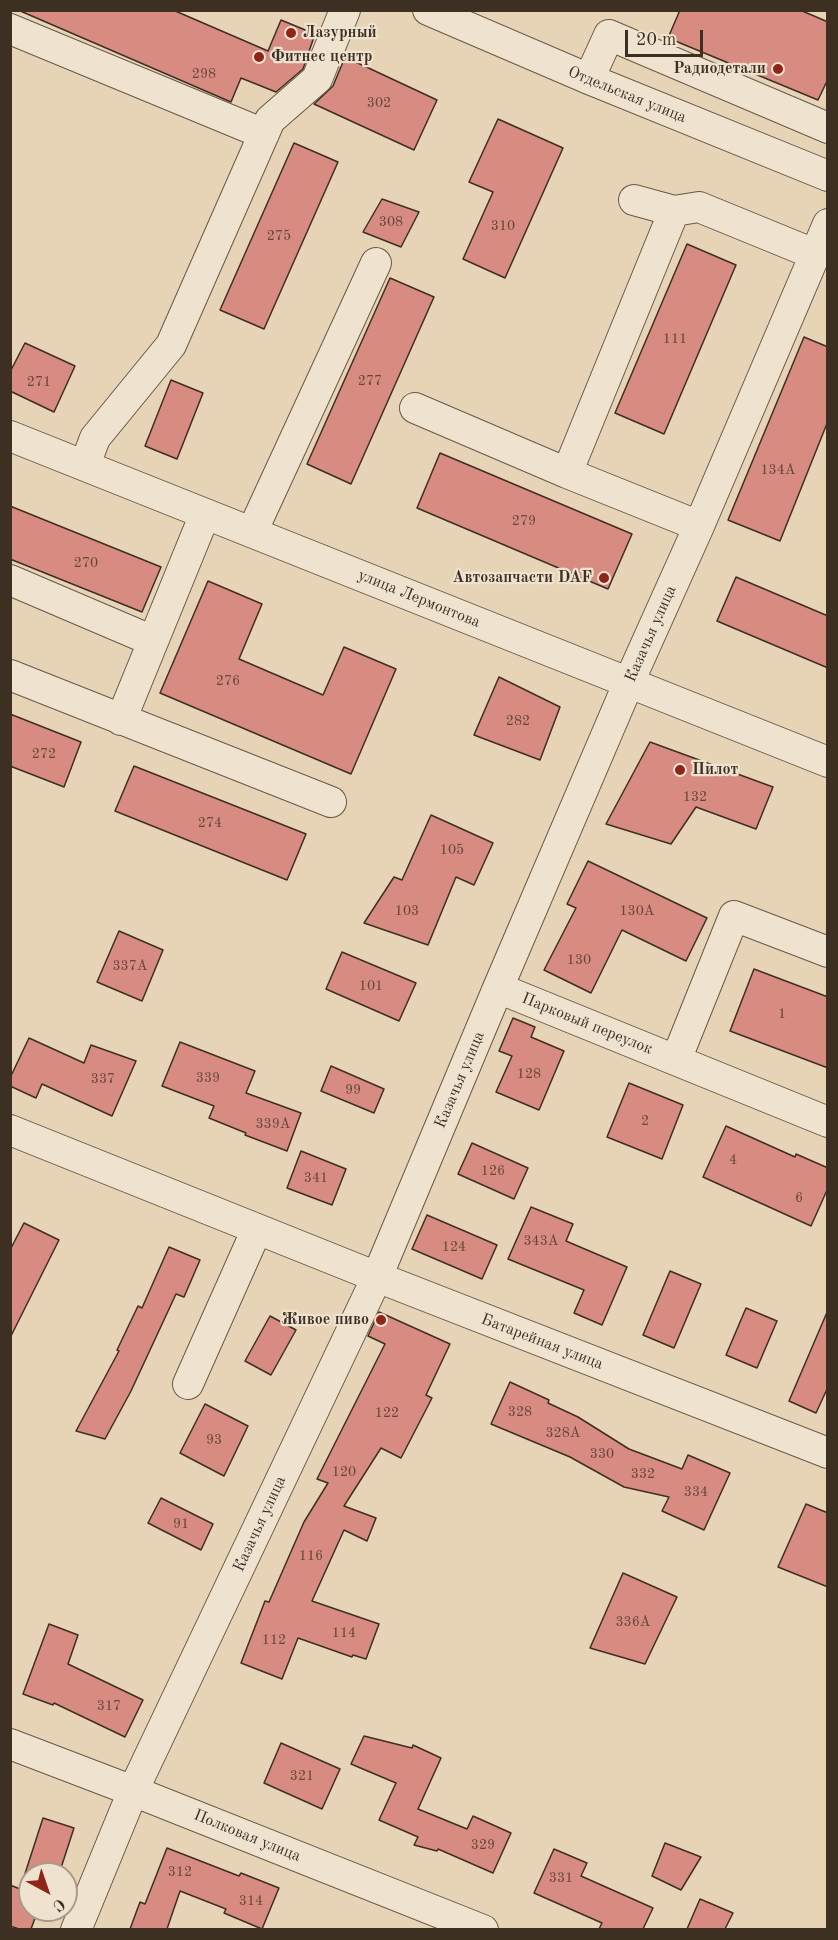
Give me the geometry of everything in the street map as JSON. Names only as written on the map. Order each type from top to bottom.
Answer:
[{"type":"street","points":[[85,465],[95,438],[171,345],[270,120],[317,79],[345,10]]},
{"type":"street","name":"Отдельская улица","points":[[428,10],[828,176]]},
{"type":"street","points":[[10,29],[264,134]]},
{"type":"street","points":[[590,79],[609,34],[828,128]]},
{"type":"street","points":[[634,200],[674,212],[699,207],[814,254]]},
{"type":"street","points":[[567,473],[674,212]]},
{"type":"street","name":"Казачья улица","points":[[76,1929],[134,1791],[377,1277],[629,682],[699,526],[828,224]]},
{"type":"street","points":[[252,532],[376,263]]},
{"type":"street","points":[[415,408],[699,526]]},
{"type":"street","name":"улица Лермонтова","points":[[10,436],[828,762]]},
{"type":"street","points":[[121,720],[205,514]]},
{"type":"street","points":[[10,580],[153,641]]},
{"type":"street","points":[[10,675],[332,802]]},
{"type":"street","points":[[676,1060],[734,916],[828,952]]},
{"type":"street","name":"Парковый переулок","points":[[498,988],[828,1122]]},
{"type":"street","name":"Батарейная улица","points":[[10,1130],[377,1277],[828,1453]]},
{"type":"street","points":[[188,1384],[257,1229]]},
{"type":"street","name":"Полковая улица","points":[[10,1744],[483,1929]]},
{"type":"building","points":[[18,10],[173,10],[268,51],[281,20],[315,34],[303,69],[276,92],[241,78],[231,102]]},
{"type":"building","points":[[680,10],[800,10],[828,22],[828,79],[818,100],[668,38]]},
{"type":"building","points":[[345,57],[437,100],[414,150],[314,104],[333,86]]},
{"type":"building","points":[[498,119],[563,148],[505,278],[463,259],[493,192],[469,182]]},
{"type":"building","points":[[294,143],[338,162],[264,329],[220,310]]},
{"type":"building","points":[[382,199],[419,212],[401,247],[363,232]]},
{"type":"building","points":[[687,244],[736,265],[664,434],[615,413]]},
{"type":"building","points":[[390,278],[434,297],[351,484],[307,464]]},
{"type":"building","points":[[804,337],[828,347],[828,421],[780,541],[728,520]]},
{"type":"building","points":[[25,343],[75,366],[54,412],[10,391],[10,372]]},
{"type":"building","points":[[171,380],[203,393],[177,459],[145,446]]},
{"type":"building","points":[[440,453],[632,534],[608,589],[417,508]]},
{"type":"building","points":[[10,506],[161,567],[142,612],[10,559]]},
{"type":"building","points":[[736,577],[828,616],[828,668],[717,621]]},
{"type":"building","points":[[208,581],[262,604],[239,659],[323,695],[344,647],[396,669],[351,774],[160,693]]},
{"type":"building","points":[[499,677],[560,707],[540,760],[474,735]]},
{"type":"building","points":[[10,714],[81,742],[64,787],[10,766]]},
{"type":"building","points":[[650,742],[773,787],[756,829],[696,807],[671,844],[606,824]]},
{"type":"building","points":[[134,766],[306,834],[287,880],[115,811]]},
{"type":"building","points":[[431,815],[493,843],[474,885],[456,877],[428,945],[364,923],[394,877],[402,880]]},
{"type":"building","points":[[588,861],[707,918],[686,961],[622,930],[591,993],[544,970],[576,908],[567,904]]},
{"type":"building","points":[[119,931],[163,950],[142,1001],[97,982]]},
{"type":"building","points":[[342,952],[416,983],[399,1021],[326,989]]},
{"type":"building","points":[[754,969],[828,997],[828,1068],[730,1031]]},
{"type":"building","points":[[513,1018],[535,1027],[531,1037],[564,1051],[539,1110],[496,1092],[512,1056],[499,1051]]},
{"type":"building","points":[[29,1038],[84,1063],[91,1045],[136,1061],[112,1116],[42,1084],[36,1098],[10,1086],[10,1078]]},
{"type":"building","points":[[180,1042],[255,1071],[246,1093],[301,1113],[287,1151],[209,1118],[214,1106],[162,1086]]},
{"type":"building","points":[[331,1066],[384,1089],[374,1113],[321,1091]]},
{"type":"building","points":[[629,1083],[683,1105],[662,1159],[607,1137]]},
{"type":"building","points":[[726,1126],[795,1157],[796,1154],[828,1168],[828,1188],[811,1226],[703,1177]]},
{"type":"building","points":[[472,1143],[528,1168],[514,1199],[458,1174]]},
{"type":"building","points":[[301,1151],[346,1169],[332,1205],[287,1188]]},
{"type":"building","points":[[531,1207],[573,1224],[566,1241],[627,1267],[602,1325],[574,1313],[584,1290],[508,1259]]},
{"type":"building","points":[[427,1215],[497,1245],[482,1279],[412,1249]]},
{"type":"building","points":[[24,1223],[59,1240],[10,1338],[10,1250]]},
{"type":"building","points":[[169,1247],[200,1260],[184,1297],[176,1294],[131,1391],[105,1439],[76,1431],[119,1351],[117,1350],[138,1306],[142,1308]]},
{"type":"building","points":[[670,1271],[701,1284],[674,1348],[643,1335]]},
{"type":"building","points":[[746,1308],[777,1321],[757,1368],[726,1355]]},
{"type":"building","points":[[828,1310],[828,1387],[816,1413],[789,1401]]},
{"type":"building","points":[[379,1312],[450,1344],[426,1395],[432,1398],[401,1458],[381,1448],[344,1506],[376,1518],[367,1541],[344,1530],[312,1601],[379,1624],[366,1659],[353,1655],[352,1657],[298,1638],[282,1679],[241,1663],[265,1601],[269,1602],[304,1522],[328,1483],[317,1479],[385,1344],[368,1336]]},
{"type":"building","points":[[270,1316],[296,1330],[271,1375],[245,1361]]},
{"type":"building","points":[[510,1382],[549,1400],[548,1403],[578,1417],[629,1449],[682,1469],[688,1455],[730,1473],[704,1530],[662,1511],[669,1497],[624,1487],[570,1457],[491,1424]]},
{"type":"building","points":[[205,1404],[248,1426],[224,1476],[180,1453]]},
{"type":"building","points":[[161,1498],[213,1524],[201,1550],[148,1523]]},
{"type":"building","points":[[806,1504],[828,1513],[828,1587],[778,1567]]},
{"type":"building","points":[[623,1573],[677,1597],[645,1664],[590,1648]]},
{"type":"building","points":[[49,1624],[78,1635],[68,1664],[143,1700],[125,1737],[54,1703],[53,1705],[23,1694]]},
{"type":"building","points":[[364,1736],[412,1748],[413,1745],[441,1758],[418,1809],[467,1829],[473,1816],[511,1833],[493,1873],[438,1849],[437,1851],[414,1845],[418,1837],[379,1820],[396,1783],[351,1764]]},
{"type":"building","points":[[281,1743],[340,1769],[322,1809],[264,1783]]},
{"type":"building","points":[[43,1818],[74,1828],[63,1862],[29,1862]]},
{"type":"building","points":[[665,1843],[701,1857],[681,1890],[652,1876]]},
{"type":"building","points":[[167,1848],[239,1876],[241,1873],[279,1888],[262,1929],[224,1913],[226,1909],[180,1891],[167,1929],[130,1929],[140,1902],[145,1904]]},
{"type":"building","points":[[554,1849],[587,1863],[581,1876],[653,1908],[643,1929],[599,1929],[602,1923],[534,1893]]},
{"type":"building","points":[[10,1885],[18,1888],[18,1922],[34,1922],[31,1929],[10,1926]]},
{"type":"building","points":[[700,1899],[733,1913],[725,1929],[687,1929]]},
{"type":"place","name":"Лазурный","points":[[291,33]]},
{"type":"place","name":"Фитнес центр","points":[[259,57]]},
{"type":"place","name":"Радиодетали","points":[[778,69]]},
{"type":"place","name":"Автозапчасти DAF","points":[[604,578]]},
{"type":"place","name":"Пилот","points":[[680,770]]},
{"type":"place","name":"Живое пиво","points":[[381,1320]]}]
